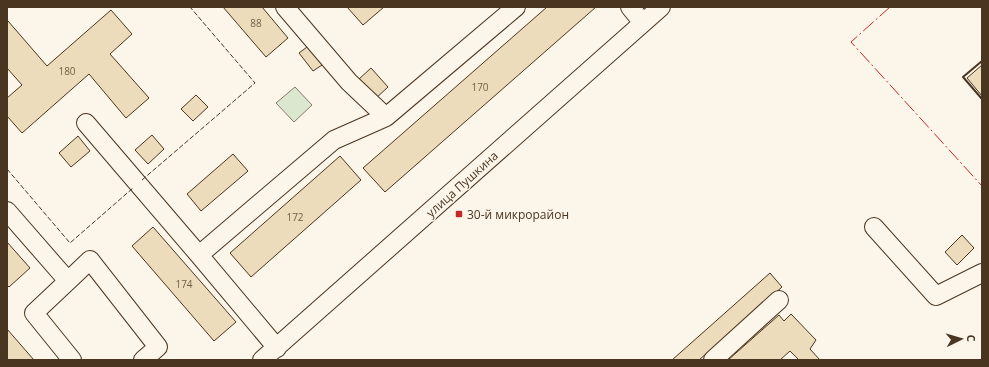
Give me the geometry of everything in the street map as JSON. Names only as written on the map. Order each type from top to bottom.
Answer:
[{"type":"street","points":[[285,7],[349,82],[386,117]]},
{"type":"street","points":[[199,255],[334,140],[386,117],[516,7]]},
{"type":"street","points":[[630,7],[643,23]]},
{"type":"street","name":"улица Пушкина","points":[[262,360],[661,7]]},
{"type":"street","points":[[86,123],[277,348]]},
{"type":"street","points":[[7,212],[68,281]]},
{"type":"street","points":[[874,227],[936,296],[982,273]]},
{"type":"street","points":[[72,360],[34,313],[90,260],[158,347],[143,360]]},
{"type":"street","points":[[713,360],[779,300]]},
{"type":"green space","points":[[295,87],[312,105],[294,122],[276,103]]},
{"type":"building","points":[[223,7],[262,7],[288,38],[266,57]]},
{"type":"building","points":[[347,7],[384,7],[363,25]]},
{"type":"building","points":[[547,7],[596,7],[385,192],[363,168]]},
{"type":"building","points":[[111,10],[132,34],[110,54],[149,98],[126,118],[89,74],[22,133],[7,116],[7,98],[22,85],[7,68],[7,22],[8,21],[47,66]]},
{"type":"building","points":[[311,44],[325,63],[313,71],[299,53]]},
{"type":"building","points":[[982,65],[982,96],[967,78]]},
{"type":"building","points":[[371,68],[388,87],[375,99],[358,80]]},
{"type":"building","points":[[196,95],[208,107],[193,121],[181,109]]},
{"type":"building","points":[[152,135],[164,149],[148,164],[135,150]]},
{"type":"building","points":[[78,136],[90,151],[71,167],[59,153]]},
{"type":"building","points":[[233,154],[248,171],[201,211],[187,194]]},
{"type":"building","points":[[340,156],[361,180],[251,277],[230,253]]},
{"type":"building","points":[[153,227],[236,322],[214,341],[132,246]]},
{"type":"building","points":[[962,235],[974,248],[957,265],[945,252]]},
{"type":"building","points":[[7,242],[30,268],[9,287],[7,285]]},
{"type":"building","points":[[770,273],[782,287],[699,360],[672,360]]},
{"type":"building","points":[[791,314],[816,340],[810,349],[820,360],[799,360],[790,351],[780,360],[728,360],[779,315],[784,321]]},
{"type":"building","points":[[7,329],[34,360],[7,360]]},
{"type":"fence","points":[[142,180],[255,83],[190,7]]},
{"type":"fence","points":[[7,169],[70,243],[133,188]]},
{"type":"wall","points":[[982,61],[963,77],[982,99]]},
{"type":"power","points":[[890,7],[851,42],[982,186]]},
{"type":"place","name":"30-й микрорайон","points":[[459,214]]}]
